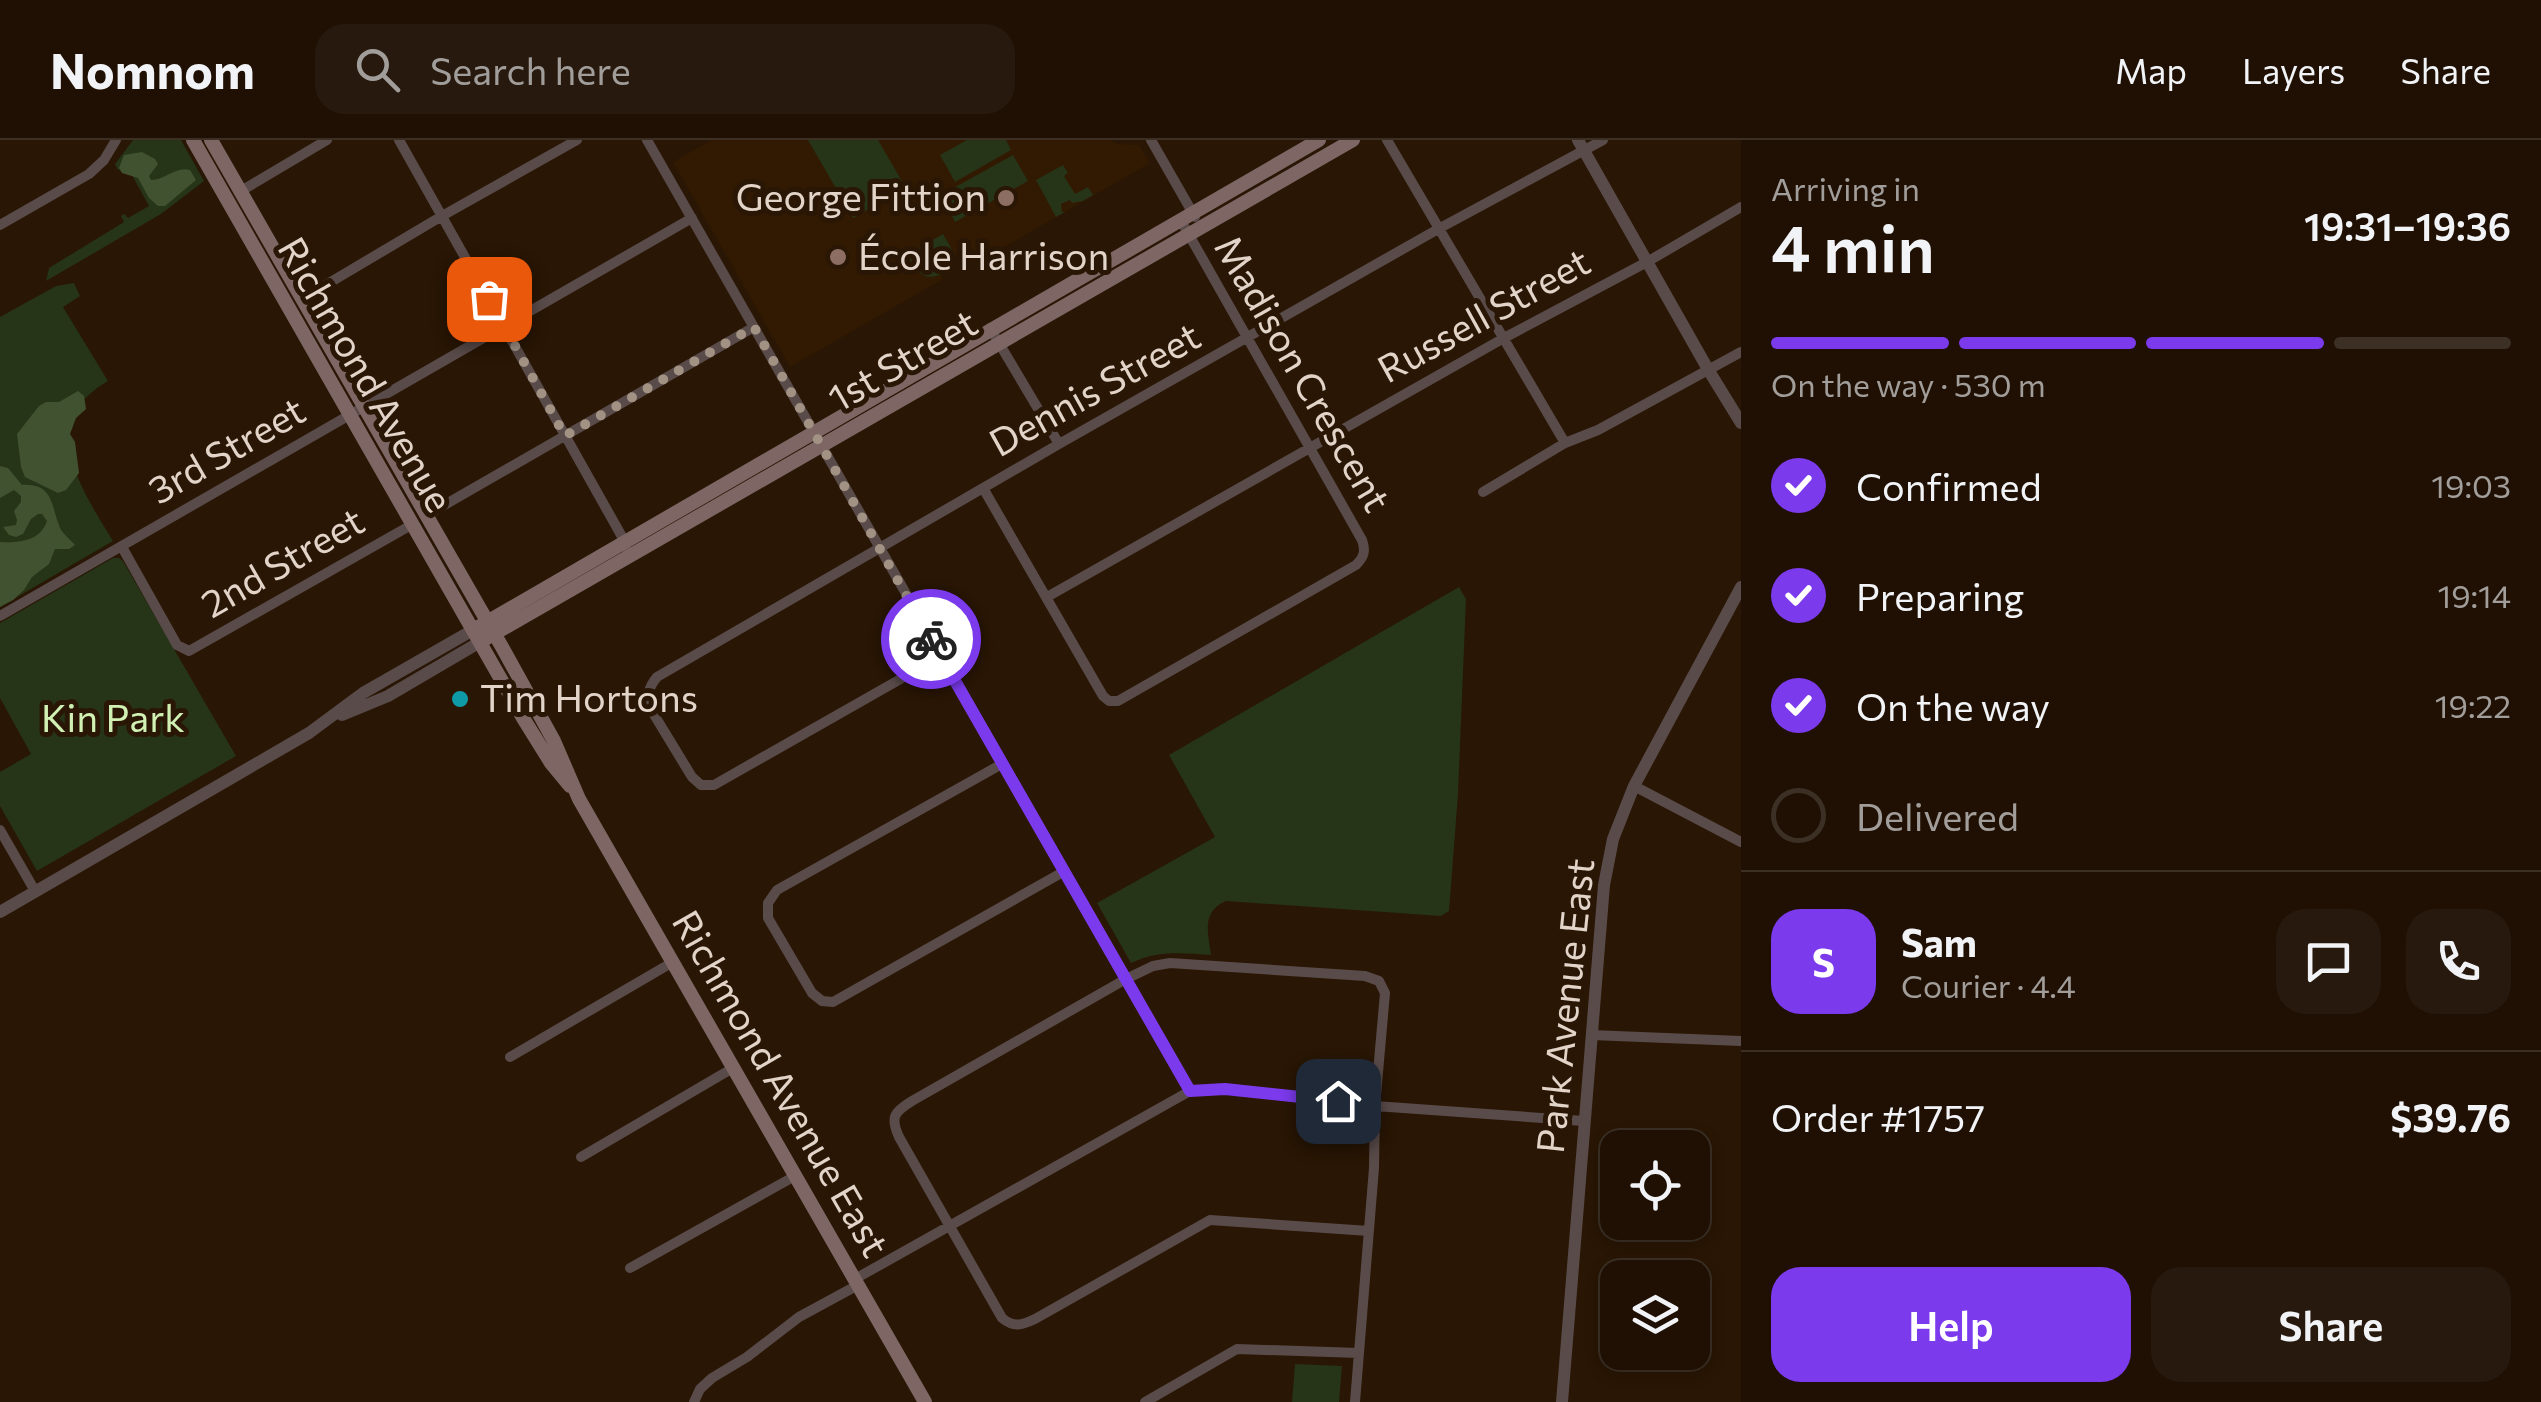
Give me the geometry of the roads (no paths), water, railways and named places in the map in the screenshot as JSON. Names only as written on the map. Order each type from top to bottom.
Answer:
[{"type":"main road","name":"Richmond Avenue","points":[[194,140],[350,415],[491,628]]},
{"type":"main road","name":"Richmond Avenue","points":[[212,140],[364,407],[477,636]]},
{"type":"main road","name":"1st Street","points":[[491,628],[628,559],[990,328],[1319,140]]},
{"type":"main road","name":"1st Street","points":[[477,636],[625,542],[999,342],[1354,140]]},
{"type":"main road","name":"Richmond Avenue East","points":[[491,628],[554,740],[579,799],[919,1400]]},
{"type":"main road","name":"Richmond Avenue East","points":[[477,636],[551,763],[579,799]]},
{"type":"street","points":[[0,225],[89,174],[104,160],[116,140]]},
{"type":"street","points":[[241,191],[326,140]]},
{"type":"street","points":[[400,140],[625,542],[628,559]]},
{"type":"street","points":[[302,299],[576,140]]},
{"type":"street","points":[[647,140],[1190,1091]]},
{"type":"street","name":"Madison Crescent","points":[[983,488],[1109,701],[1118,701],[1356,566],[1362,558],[1362,540],[1248,338],[1151,140]]},
{"type":"street","points":[[1388,140],[1565,443]]},
{"type":"street","name":"Dennis Street","points":[[941,656],[714,785],[701,785],[692,778],[647,697],[657,677],[1581,146],[1603,140]]},
{"type":"street","points":[[1581,146],[1741,422]]},
{"type":"street","name":"Russell Street","points":[[1047,597],[1741,207]]},
{"type":"street","name":"3rd Street","points":[[0,616],[692,218]]},
{"type":"street","name":"2nd Street","points":[[122,546],[177,645],[182,649],[194,648],[754,327]]},
{"type":"street","points":[[990,328],[1059,444]]},
{"type":"street","points":[[1483,492],[1565,443],[1598,430],[1741,352]]},
{"type":"street","name":"Park Avenue East","points":[[1562,1402],[1604,884],[1614,839],[1634,786],[1741,586]]},
{"type":"street","name":"1st Street","points":[[0,912],[326,722],[364,692],[477,636]]},
{"type":"street","points":[[1002,764],[777,890],[768,903],[768,918],[812,994],[833,1002],[1063,872]]},
{"type":"street","points":[[1634,786],[1741,842]]},
{"type":"street","points":[[0,830],[35,891]]},
{"type":"street","points":[[510,1057],[673,962]]},
{"type":"street","points":[[1354,1402],[1359,1354],[1369,1231],[1374,1168],[1385,993],[1379,981],[1365,976],[1170,963],[1152,966],[912,1101],[894,1116],[899,1137],[1002,1318],[1010,1324],[1022,1325],[1210,1220],[1369,1231]]},
{"type":"street","points":[[1591,1036],[1741,1041]]},
{"type":"street","points":[[581,1156],[734,1068]]},
{"type":"street","points":[[694,1402],[712,1378],[799,1318],[949,1225],[1190,1091],[1225,1089],[1375,1106],[1584,1120]]},
{"type":"street","points":[[630,1268],[795,1176]]},
{"type":"street","points":[[1145,1402],[1237,1349],[1359,1354]]},
{"type":"place","name":"George Fittion","points":[[1006,198]]},
{"type":"place","name":"École Harrison","points":[[838,257]]},
{"type":"place","name":"Tim Hortons","points":[[460,699]]},
{"type":"park label","name":"Kin Park","points":[[113,719]]}]
